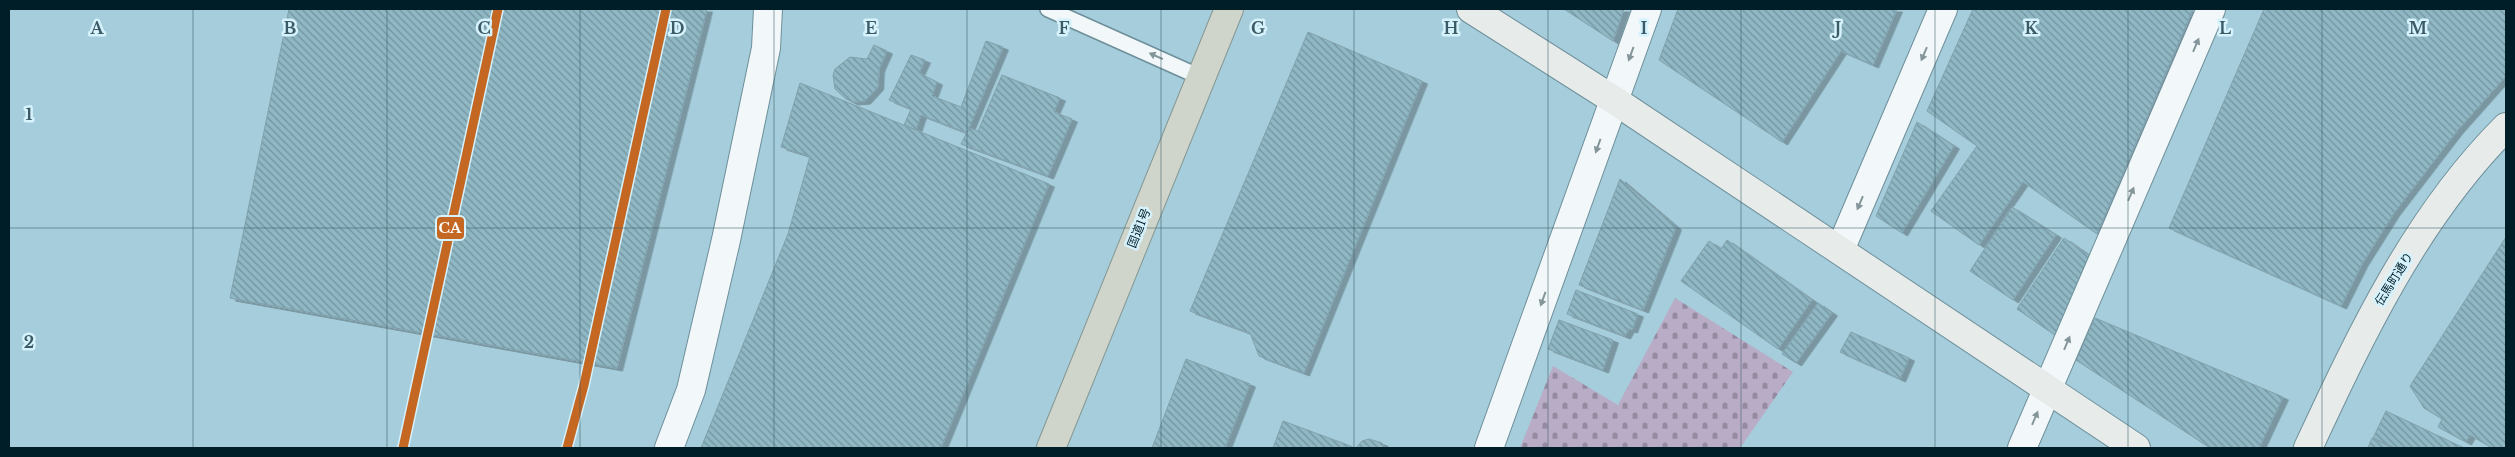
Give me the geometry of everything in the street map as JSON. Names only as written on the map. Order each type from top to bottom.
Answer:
[{"type":"highway","name":"国道1号","points":[[1051,448],[1200,76],[1230,9]]},
{"type":"street","points":[[669,448],[693,380],[726,240],[766,48],[768,9]]},
{"type":"street","points":[[766,48],[787,9]]},
{"type":"street","points":[[1472,9],[1614,100],[2136,448]]},
{"type":"street","points":[[1489,448],[1647,9]]},
{"type":"street","points":[[1840,250],[1943,9]]},
{"type":"street","points":[[2022,448],[2211,9]]},
{"type":"street","name":"伝馬町通り","points":[[2308,448],[2359,338],[2390,280],[2466,171],[2506,127]]},
{"type":"lane","points":[[1048,9],[1200,76]]},
{"type":"green space","points":[[1675,298],[1793,372],[1740,448],[1520,448],[1553,366],[1618,405]]},
{"type":"building","points":[[289,9],[707,9],[617,368],[230,298]]},
{"type":"building","points":[[1564,9],[1624,9],[1613,41]]},
{"type":"building","points":[[1678,9],[1897,9],[1873,65],[1841,51],[1782,142],[1659,60]]},
{"type":"building","points":[[1973,9],[2193,9],[2097,234],[2023,182],[1979,245],[1931,211],[1977,146],[1927,111]]},
{"type":"building","points":[[2264,9],[2506,9],[2506,76],[2457,131],[2394,213],[2362,264],[2341,306],[2169,228]]},
{"type":"building","points":[[1308,32],[1422,81],[1304,373],[1259,356],[1250,333],[1190,311]]},
{"type":"building","points":[[986,41],[1003,47],[967,133],[921,115],[916,130],[904,125],[911,109],[889,100],[911,55],[925,60],[919,73],[937,82],[932,96],[961,107]]},
{"type":"building","points":[[874,45],[887,51],[879,69],[878,87],[865,101],[853,102],[846,99],[835,89],[833,75],[835,69],[850,57],[867,59]]},
{"type":"building","points":[[1002,75],[1060,98],[1054,112],[1072,119],[1048,176],[961,144],[969,128],[978,131]]},
{"type":"building","points":[[800,83],[1049,184],[941,448],[701,448],[788,234],[810,156],[781,147]]},
{"type":"building","points":[[1917,122],[1954,146],[1902,233],[1876,216]]},
{"type":"building","points":[[1620,179],[1676,227],[1643,310],[1579,285]]},
{"type":"building","points":[[2012,207],[2056,235],[2013,300],[1970,271]]},
{"type":"building","points":[[2506,237],[2506,448],[2492,448],[2470,435],[2466,442],[2438,427],[2442,419],[2424,408],[2410,386]]},
{"type":"building","points":[[2064,238],[2090,256],[2084,267],[2090,270],[2059,338],[2017,309]]},
{"type":"building","points":[[1727,240],[1812,300],[1778,349],[1681,281],[1709,241],[1721,249]]},
{"type":"building","points":[[1576,290],[1638,314],[1632,330],[1629,329],[1625,336],[1567,314]]},
{"type":"building","points":[[1818,303],[1832,313],[1796,363],[1782,354]]},
{"type":"building","points":[[2095,318],[2283,397],[2259,448],[2210,448],[2076,360]]},
{"type":"building","points":[[1559,320],[1613,340],[1603,370],[1548,349]]},
{"type":"building","points":[[1851,332],[1909,358],[1900,379],[1840,352]]},
{"type":"building","points":[[1186,359],[1250,384],[1225,448],[1152,448]]},
{"type":"building","points":[[2386,411],[2464,448],[2395,448],[2373,438]]},
{"type":"building","points":[[1283,421],[1348,445],[1355,448],[1273,448]]},
{"type":"building","points":[[2372,438],[2393,448],[2368,448]]},
{"type":"building","points":[[1369,439],[1382,443],[1385,448],[1356,448],[1362,441]]},
{"type":"transit line","name":"CA","points":[[403,448],[498,9]]},
{"type":"transit line","name":"CA","points":[[567,448],[584,385],[666,9]]}]
